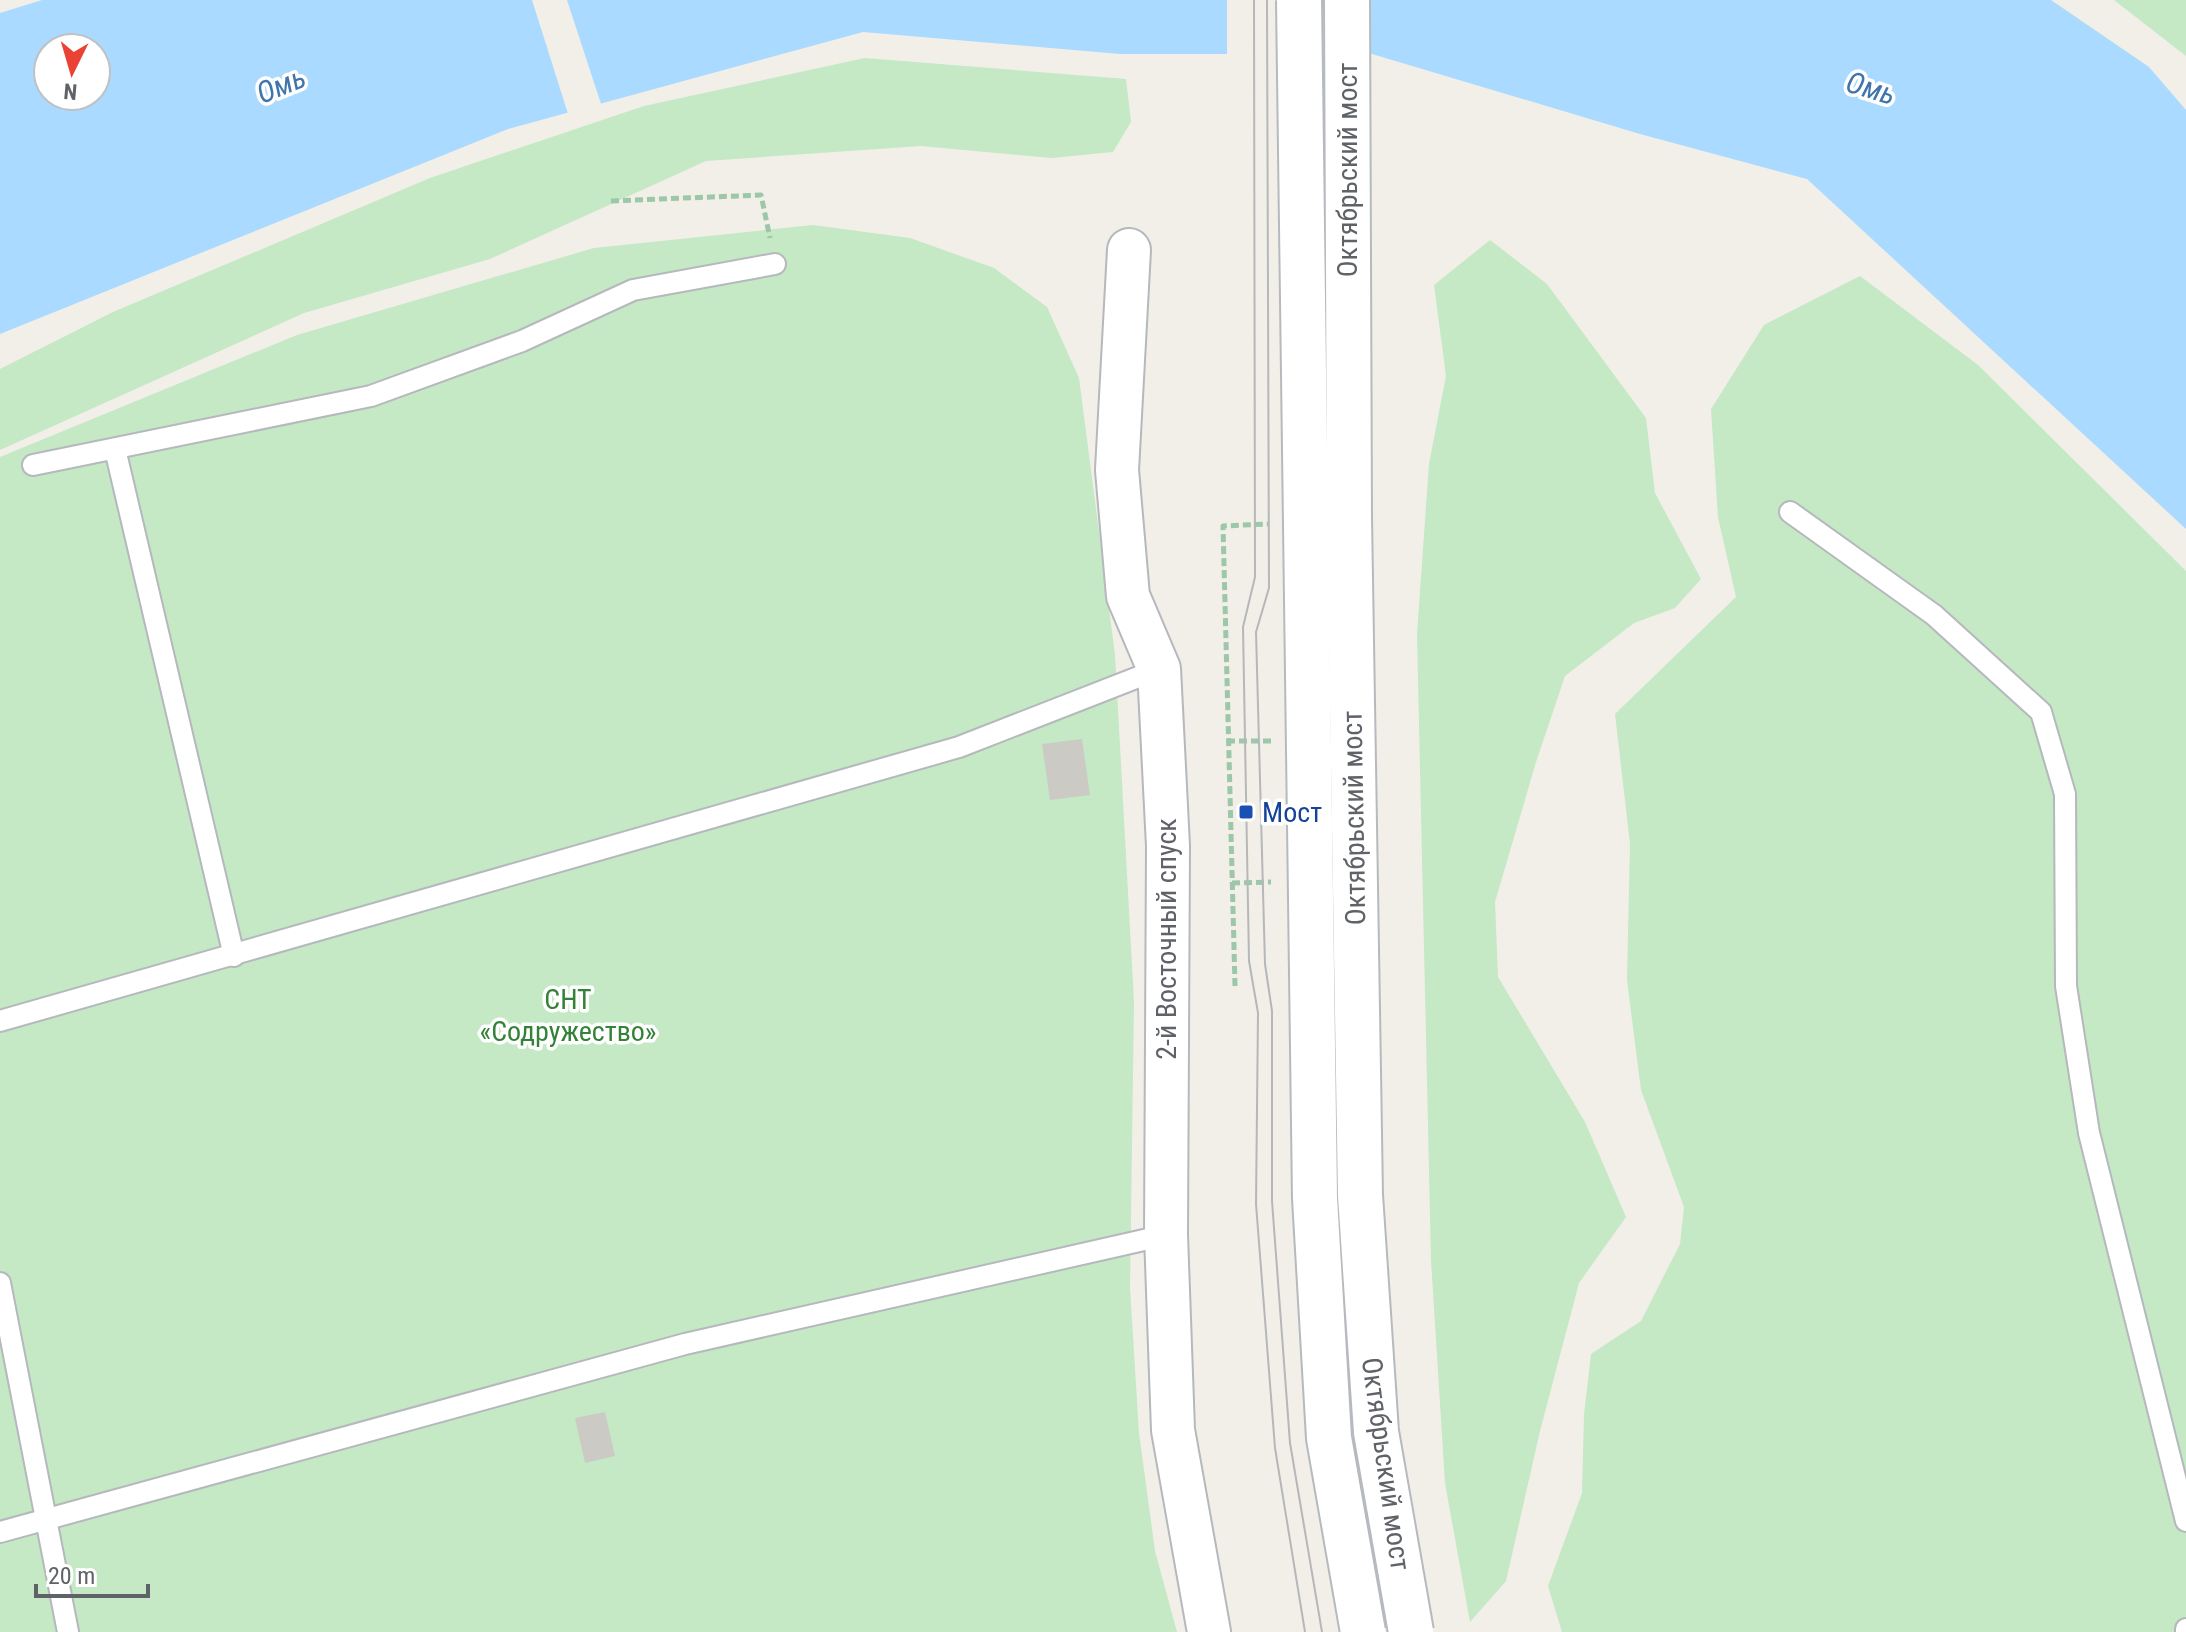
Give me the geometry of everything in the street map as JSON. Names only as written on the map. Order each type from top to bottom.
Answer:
[{"type":"main road","name":"Октябрьский мост","points":[[1299,0],[1315,1198],[1329,1438],[1363,1632]]},
{"type":"main road","name":"Октябрьский мост","points":[[1347,0],[1349,517],[1360,1195],[1376,1432],[1411,1632]]},
{"type":"street","name":"2-й Восточный спуск","points":[[1129,250],[1117,470],[1128,596],[1159,669],[1168,846],[1166,1235],[1173,1430],[1209,1632]]},
{"type":"lane","points":[[33,465],[371,396],[522,341],[633,290],[775,264]]},
{"type":"lane","points":[[115,449],[234,956]]},
{"type":"lane","points":[[1790,512],[1934,615],[2041,712],[2065,794],[2066,986],[2089,1133],[2186,1521]]},
{"type":"lane","points":[[0,1021],[959,747],[1159,669]]},
{"type":"lane","points":[[0,1532],[685,1344],[1166,1235]]},
{"type":"lane","points":[[0,1283],[68,1632]]},
{"type":"path","points":[[611,201],[761,195],[775,264]]},
{"type":"path","points":[[1223,526],[1235,986]]},
{"type":"path","points":[[1232,883],[1276,882]]},
{"type":"green space","points":[[2114,0],[2186,0],[2186,56]]},
{"type":"green space","points":[[865,58],[1126,79],[1131,122],[1113,152],[1052,158],[921,146],[706,161],[490,259],[304,313],[0,450],[0,369],[113,312],[430,178],[644,106]]},
{"type":"green space","name":"СНТ «Содружество»","points":[[813,225],[910,238],[994,268],[1047,307],[1079,378],[1115,655],[1134,1002],[1130,1288],[1139,1433],[1155,1551],[1177,1632],[0,1632],[0,457],[297,335],[594,248]]},
{"type":"green space","points":[[1490,240],[1547,284],[1646,418],[1655,493],[1701,579],[1675,608],[1634,623],[1565,676],[1495,902],[1498,977],[1585,1122],[1626,1217],[1579,1283],[1540,1431],[1506,1581],[1470,1622],[1445,1483],[1431,1260],[1417,634],[1429,464],[1446,376],[1434,285]]},
{"type":"green space","points":[[1860,276],[1978,365],[2186,571],[2186,1632],[1562,1632],[1548,1586],[1582,1493],[1584,1415],[1591,1354],[1641,1321],[1680,1244],[1684,1207],[1641,1090],[1627,980],[1630,844],[1615,714],[1736,597],[1718,517],[1711,409],[1764,325]]},
{"type":"water","name":"Омь","points":[[42,0],[2051,0],[2149,67],[2186,110],[2186,529],[1807,179],[1640,134],[1372,54],[1120,54],[863,32],[508,129],[0,334],[0,13]]},
{"type":"pier","points":[[532,0],[567,0],[602,107],[569,117]]},
{"type":"pier","points":[[1227,0],[1366,0],[1365,58],[1227,58]]},
{"type":"building","points":[[1082,739],[1090,795],[1050,800],[1042,744]]},
{"type":"building","points":[[605,1412],[615,1456],[585,1463],[575,1418]]},
{"type":"tram line","points":[[1254,0],[1255,577],[1243,627],[1249,961],[1258,1013],[1256,1204],[1275,1448],[1305,1632]]},
{"type":"tram line","points":[[1267,0],[1269,588],[1256,632],[1265,964],[1272,1011],[1272,1201],[1290,1443],[1322,1632]]},
{"type":"place","name":"Мост","points":[[1246,812]]}]
